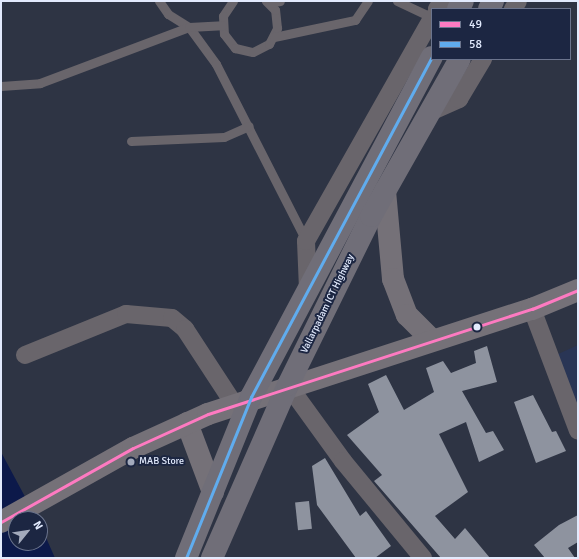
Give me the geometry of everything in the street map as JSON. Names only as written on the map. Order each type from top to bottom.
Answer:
[{"type":"highway","points":[[186,558],[213,492],[243,400],[308,289],[431,59]]},
{"type":"highway","name":"Vallarpadam ICT Highway","points":[[212,558],[288,385],[385,191],[459,60]]},
{"type":"main road","points":[[385,191],[393,279],[407,315],[431,339]]},
{"type":"main road","points":[[1,522],[133,448],[187,423],[243,400],[431,339],[532,309],[578,290]]},
{"type":"main road","points":[[187,423],[213,492]]},
{"type":"street","points":[[308,289],[306,241],[431,20]]},
{"type":"street","points":[[430,112],[458,98],[482,60]]},
{"type":"street","points":[[532,309],[578,431]]},
{"type":"street","points":[[25,355],[126,314],[172,318],[185,329],[243,400]]},
{"type":"street","points":[[288,385],[342,461],[423,558]]},
{"type":"lane","points":[[159,1],[168,14],[189,27],[216,64],[249,126],[306,241]]},
{"type":"lane","points":[[233,1],[223,16],[222,25],[228,42],[244,51],[261,49],[274,37],[355,20],[368,1]]},
{"type":"lane","points":[[274,37],[278,19],[267,2],[280,1]]},
{"type":"lane","points":[[398,1],[431,18]]},
{"type":"lane","points":[[1,86],[40,83],[189,27],[222,25]]},
{"type":"lane","points":[[131,141],[224,137],[249,126]]},
{"type":"shaded area","points":[[578,345],[578,417],[556,355]]},
{"type":"shaded area","points":[[1,452],[33,511],[8,511],[8,551],[48,551],[48,542],[55,558],[1,558]]},
{"type":"building","points":[[487,346],[497,382],[462,391],[486,433],[493,431],[504,450],[479,462],[466,422],[439,434],[468,492],[435,516],[455,539],[465,528],[490,558],[441,558],[374,481],[382,475],[347,435],[379,412],[368,384],[386,375],[404,410],[434,392],[426,368],[443,361],[451,373],[476,363],[474,351]]},
{"type":"building","points":[[533,395],[552,432],[556,431],[566,451],[536,463],[514,402]]},
{"type":"building","points":[[325,458],[360,516],[366,511],[391,546],[375,558],[356,558],[317,505],[312,466]]},
{"type":"building","points":[[309,501],[312,529],[298,530],[295,502]]},
{"type":"building","points":[[578,515],[578,542],[568,548],[575,558],[545,558],[534,545],[559,525]]},
{"type":"transit line","name":"58","points":[[186,558],[251,397],[431,59]]},
{"type":"transit line","name":"49","points":[[1,522],[133,448],[208,414],[532,309],[578,290]]},
{"type":"place","name":"MAB Store","points":[[131,462]]}]
